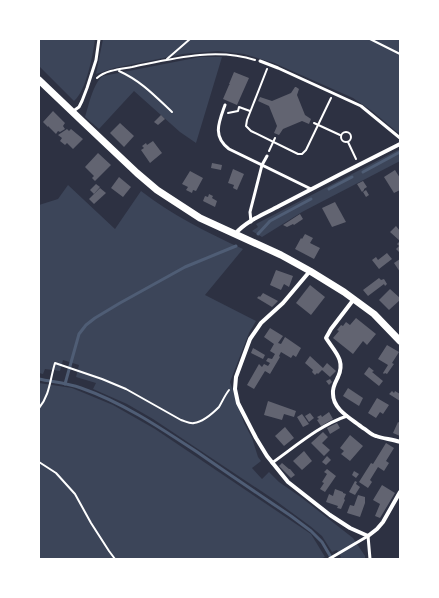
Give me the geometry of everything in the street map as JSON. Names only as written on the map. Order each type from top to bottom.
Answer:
[{"type":"street","points":[[39,80],[137,173],[157,190],[200,218],[280,255],[344,292],[374,314],[400,341]]},
{"type":"street","points":[[235,234],[251,222],[311,189],[400,144]]},
{"type":"street","points":[[310,271],[283,303],[261,324],[250,339],[236,377],[235,389],[238,402],[256,438],[288,482],[330,515],[350,528],[368,536],[383,522],[400,492]]},
{"type":"street","points":[[354,299],[326,338],[336,352],[341,366],[340,372],[333,387],[334,402],[347,416],[374,436],[400,442]]},
{"type":"lane","points":[[72,112],[79,107],[87,88],[96,60],[99,39]]},
{"type":"lane","points":[[260,61],[361,106],[400,138]]},
{"type":"lane","points":[[225,105],[218,127],[218,135],[220,141],[224,145],[229,149],[311,189]]},
{"type":"lane","points":[[251,222],[250,212],[262,165],[266,156]]},
{"type":"lane","points":[[272,462],[337,419],[347,416]]},
{"type":"lane","points":[[329,559],[368,536],[370,559]]},
{"type":"path","points":[[165,60],[190,39]]},
{"type":"path","points":[[370,39],[400,54]]},
{"type":"path","points":[[94,81],[101,74],[165,60],[203,55],[225,54],[260,61]]},
{"type":"path","points":[[268,64],[250,111],[246,126],[248,129],[298,154],[302,154],[306,150],[333,94]]},
{"type":"path","points":[[118,70],[132,77],[148,89],[172,112]]},
{"type":"path","points":[[221,115],[238,111],[239,107],[250,111]]},
{"type":"path","points":[[314,123],[319,124],[341,136],[340,138],[345,143],[348,142]]},
{"type":"path","points":[[341,136],[344,133],[349,133],[351,137],[350,141],[348,142]]},
{"type":"path","points":[[271,146],[275,138]]},
{"type":"path","points":[[348,142],[360,164]]},
{"type":"path","points":[[39,408],[49,390],[55,363],[126,389],[181,420],[195,423],[211,414],[218,407],[236,377]]},
{"type":"path","points":[[39,462],[56,473],[75,494],[105,546],[115,559]]},
{"type":"shaded area","points":[[39,39],[95,39],[91,63],[85,81],[82,89],[74,101],[39,66]]},
{"type":"shaded area","points":[[103,39],[400,39],[400,133],[353,98],[274,63],[244,54],[218,51],[183,54],[114,68],[96,74]]},
{"type":"shaded area","points":[[200,57],[222,57],[196,143],[180,132],[134,91],[99,129],[85,117],[94,89],[103,76]]},
{"type":"shaded area","points":[[400,150],[400,161],[302,212],[262,237],[252,231],[258,227],[256,224]]},
{"type":"shaded area","points":[[68,185],[115,229],[141,191],[190,223],[243,249],[205,295],[256,321],[249,333],[230,382],[244,423],[261,461],[252,468],[262,479],[269,472],[279,482],[353,538],[365,556],[365,559],[338,559],[341,557],[337,550],[332,552],[322,536],[276,501],[153,419],[127,404],[93,389],[96,383],[76,377],[79,365],[63,360],[60,371],[45,369],[43,374],[39,373],[39,205],[58,199]]},
{"type":"shaded area","points":[[39,383],[72,388],[113,405],[155,429],[311,534],[325,557],[320,559],[39,559]]},
{"type":"building","points":[[234,72],[249,78],[237,105],[223,99]]},
{"type":"building","points":[[296,87],[299,89],[297,95],[305,115],[311,119],[309,124],[302,121],[283,129],[279,135],[274,133],[277,126],[269,106],[258,101],[260,97],[272,101],[291,93]]},
{"type":"building","points":[[53,111],[65,123],[63,126],[65,129],[60,132],[58,131],[56,134],[43,122]]},
{"type":"building","points":[[161,115],[165,119],[158,125],[154,122]]},
{"type":"building","points":[[120,123],[134,136],[124,147],[110,133]]},
{"type":"building","points":[[67,129],[69,131],[71,129],[83,139],[73,149],[67,143],[65,145],[60,141],[62,138],[58,135]]},
{"type":"building","points":[[153,141],[162,153],[150,163],[141,150],[144,148],[142,146],[146,143],[147,145]]},
{"type":"building","points":[[98,153],[111,165],[95,181],[92,178],[94,176],[85,167]]},
{"type":"building","points":[[212,163],[222,165],[221,170],[211,168]]},
{"type":"building","points":[[233,169],[244,174],[237,190],[233,188],[234,185],[228,183]]},
{"type":"building","points":[[395,170],[400,178],[400,190],[394,193],[384,177]]},
{"type":"building","points":[[190,171],[203,178],[196,191],[193,190],[192,193],[186,190],[188,187],[182,184]]},
{"type":"building","points":[[119,177],[131,187],[123,197],[111,188]]},
{"type":"building","points":[[363,181],[367,187],[362,192],[357,184]]},
{"type":"building","points":[[96,184],[100,187],[94,194],[90,190]]},
{"type":"building","points":[[100,188],[106,193],[94,204],[89,199]]},
{"type":"building","points":[[366,190],[369,195],[366,197],[363,192]]},
{"type":"building","points":[[209,194],[217,201],[215,207],[203,201],[205,196],[208,197]]},
{"type":"building","points":[[335,202],[346,222],[332,227],[322,208]]},
{"type":"building","points":[[300,214],[303,219],[294,225],[293,224],[287,227],[283,225]]},
{"type":"building","points":[[396,226],[400,231],[400,241],[390,232]]},
{"type":"building","points":[[305,234],[313,238],[310,243],[320,248],[314,259],[295,249]]},
{"type":"building","points":[[400,241],[400,253],[396,249],[399,246],[397,244]]},
{"type":"building","points":[[387,253],[392,259],[379,269],[372,260],[376,257],[378,260]]},
{"type":"building","points":[[400,259],[400,272],[394,263]]},
{"type":"building","points":[[276,270],[293,276],[289,287],[284,284],[281,290],[270,285]]},
{"type":"building","points":[[379,278],[381,280],[384,279],[387,284],[385,286],[384,284],[368,296],[363,290]]},
{"type":"building","points":[[310,285],[325,297],[311,315],[296,303]]},
{"type":"building","points":[[390,289],[400,298],[400,300],[389,310],[379,300]]},
{"type":"building","points":[[263,293],[278,301],[272,307],[257,298]]},
{"type":"building","points":[[356,318],[376,334],[367,345],[363,341],[353,354],[333,338],[339,331],[337,330],[341,325],[343,326],[346,322],[350,325]]},
{"type":"building","points":[[270,328],[283,336],[278,343],[281,344],[285,337],[301,348],[296,357],[293,355],[291,358],[281,352],[280,357],[270,374],[265,371],[254,389],[247,385],[259,364],[262,367],[264,364],[268,366],[270,363],[266,361],[268,358],[272,359],[275,354],[270,351],[274,344],[264,337]]},
{"type":"building","points":[[387,345],[399,352],[392,363],[394,364],[387,374],[384,374],[383,373],[388,365],[378,359]]},
{"type":"building","points":[[253,348],[265,355],[263,359],[251,353]]},
{"type":"building","points":[[310,356],[323,368],[327,363],[336,371],[330,377],[322,370],[315,375],[312,372],[313,370],[305,363]]},
{"type":"building","points":[[369,367],[374,371],[372,372],[383,381],[379,386],[364,374]]},
{"type":"building","points":[[330,379],[332,382],[329,385],[326,381]]},
{"type":"building","points":[[348,388],[363,398],[359,406],[343,396]]},
{"type":"building","points":[[392,391],[400,394],[400,401],[389,394]]},
{"type":"building","points":[[377,398],[389,405],[383,414],[380,412],[376,418],[368,413]]},
{"type":"building","points":[[268,401],[296,411],[294,417],[284,414],[282,420],[264,415]]},
{"type":"building","points":[[329,412],[333,419],[321,426],[317,420],[319,419],[317,417],[321,415],[322,417]]},
{"type":"building","points":[[310,413],[314,418],[309,422],[305,416]]},
{"type":"building","points":[[302,414],[309,424],[303,427],[297,417]]},
{"type":"building","points":[[398,422],[400,423],[400,436],[393,433]]},
{"type":"building","points":[[337,423],[340,428],[330,434],[327,428]]},
{"type":"building","points":[[285,427],[294,438],[284,446],[275,436]]},
{"type":"building","points":[[323,432],[328,437],[322,443],[330,450],[324,456],[311,443]]},
{"type":"building","points":[[350,435],[363,446],[350,461],[341,454],[344,451],[340,448]]},
{"type":"building","points":[[386,443],[394,448],[386,461],[389,463],[384,471],[378,467],[370,480],[372,482],[368,488],[359,482],[371,463],[373,464]]},
{"type":"building","points":[[304,451],[312,461],[302,470],[293,461]]},
{"type":"building","points":[[327,456],[331,460],[326,465],[322,462]]},
{"type":"building","points":[[282,463],[295,475],[291,478],[279,466]]},
{"type":"building","points":[[327,469],[336,476],[325,492],[320,489],[327,474],[324,472]]},
{"type":"building","points":[[354,471],[359,474],[356,478],[352,475]]},
{"type":"building","points":[[355,481],[360,487],[355,495],[349,492]]},
{"type":"building","points":[[382,485],[395,493],[380,518],[375,516],[380,504],[373,500]]},
{"type":"building","points":[[335,489],[346,494],[341,509],[337,508],[338,506],[326,502],[329,494],[333,496]]},
{"type":"building","points":[[358,495],[365,497],[365,503],[360,517],[347,513],[350,505],[354,506]]},
{"type":"waterway","points":[[363,172],[400,152]]},
{"type":"waterway","points":[[329,189],[352,177]]},
{"type":"waterway","points":[[258,234],[270,221],[311,199]]},
{"type":"waterway","points":[[65,384],[79,334],[86,325],[120,303],[185,267],[236,246]]},
{"type":"waterway","points":[[39,379],[70,385],[97,394],[128,409],[157,426],[311,531],[322,542],[332,559]]}]
